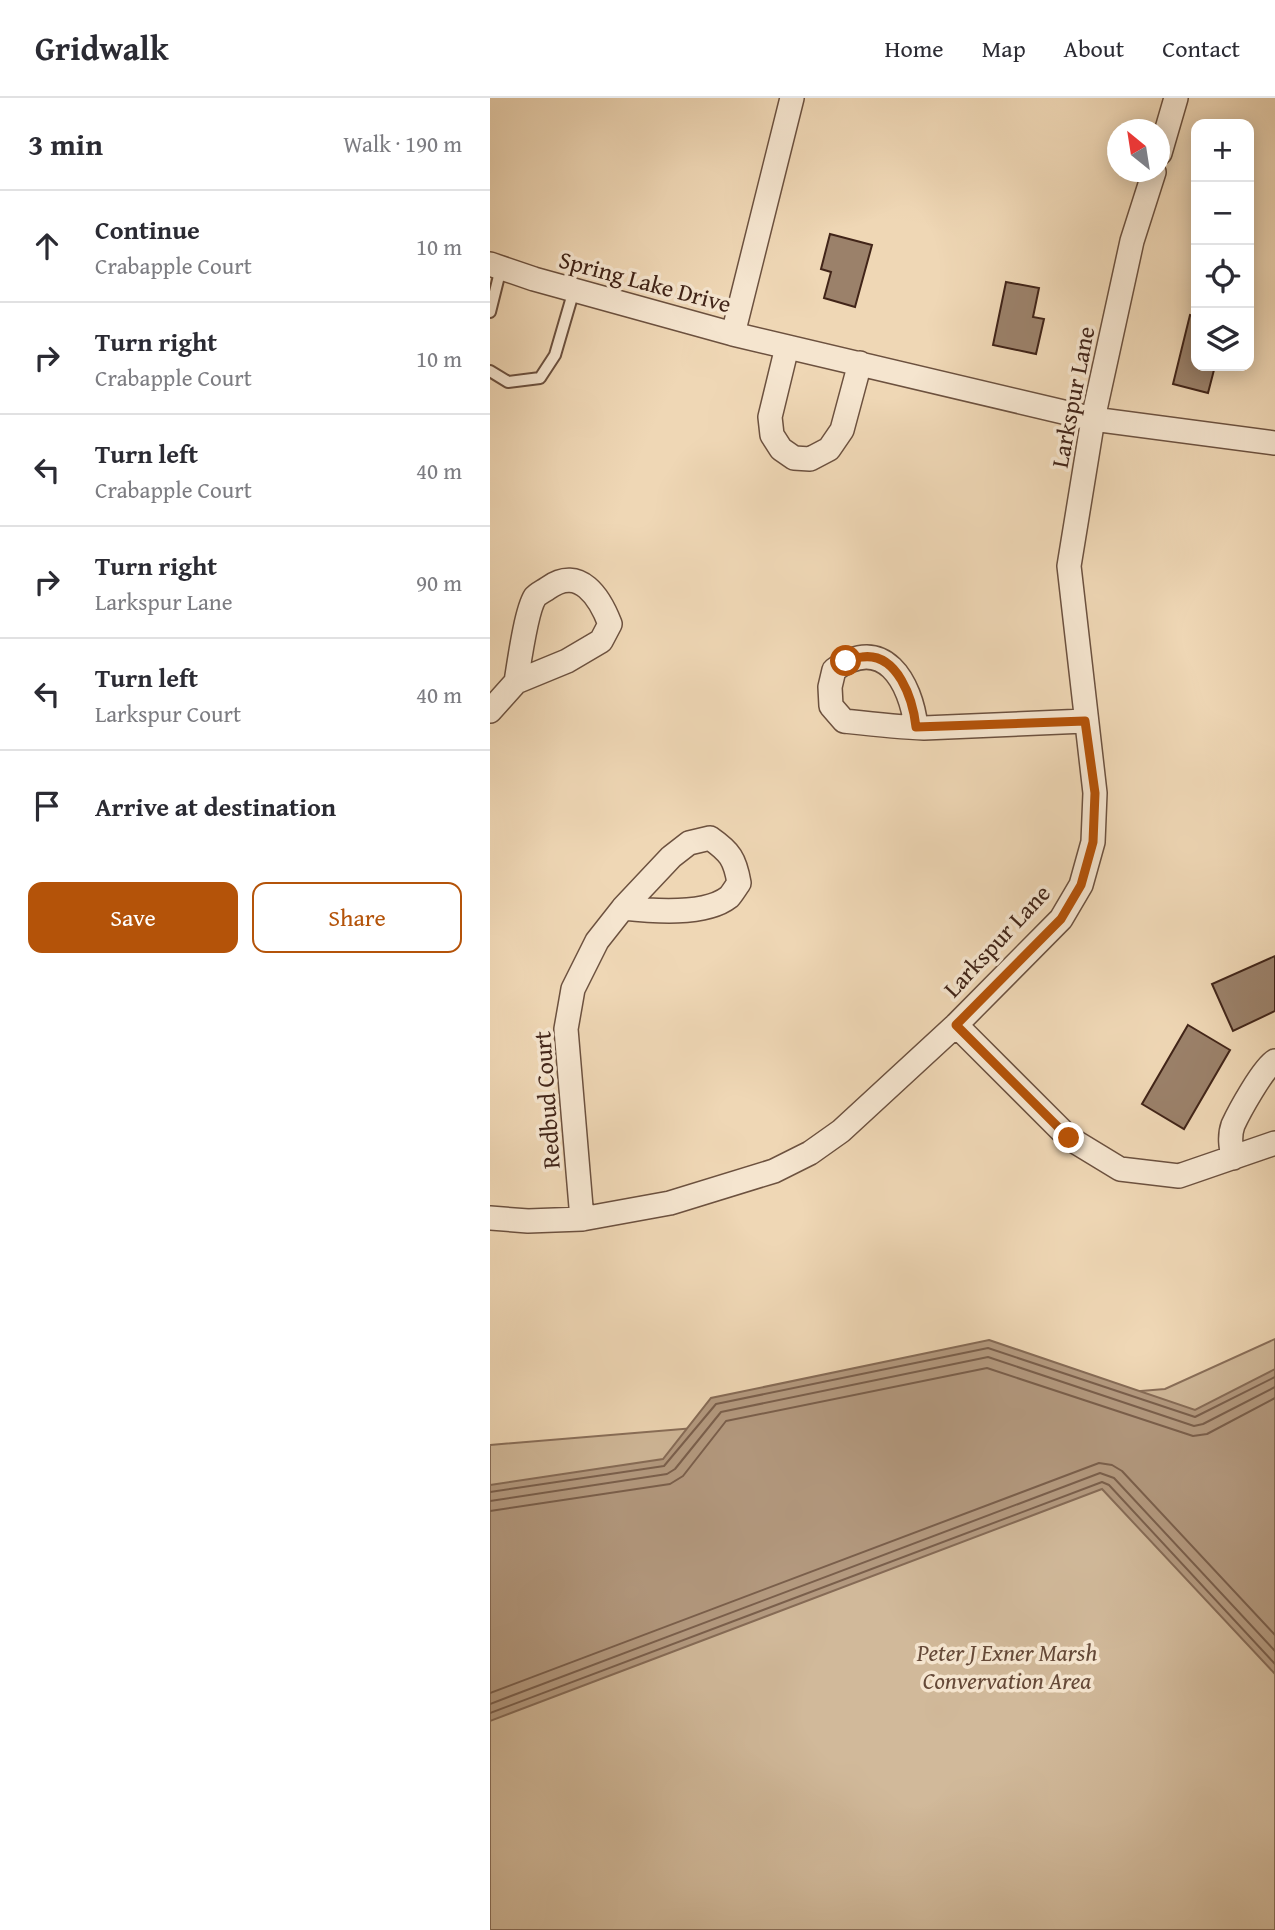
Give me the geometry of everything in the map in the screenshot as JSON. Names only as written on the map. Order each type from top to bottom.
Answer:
[{"type":"street","points":[[733,334],[792,98]]},
{"type":"street","points":[[1170,121],[1177,98]]},
{"type":"street","name":"Larkspur Lane","points":[[490,1218],[528,1221],[582,1219],[670,1203],[774,1171],[810,1153],[841,1131],[956,1025],[1061,919],[1081,885],[1093,842],[1095,793],[1069,566],[1093,419],[1132,241],[1151,182]]},
{"type":"street","name":"Spring Lake Drive","points":[[496,266],[733,334],[1093,419],[1275,443]]},
{"type":"street","points":[[787,347],[770,418],[772,435],[781,449],[794,458],[810,459],[829,449],[842,430],[860,363]]},
{"type":"street","points":[[490,711],[516,682],[567,661],[601,641],[610,624],[601,601],[587,586],[570,581],[555,583],[535,597],[524,634],[516,682]]},
{"type":"street","points":[[916,727],[1085,721]]},
{"type":"street","name":"Redbud Court","points":[[582,1219],[566,1029],[573,989],[597,941],[623,908],[671,857],[689,843],[709,838],[724,848],[736,863],[739,883],[729,897],[704,908],[652,911],[623,908]]},
{"type":"street","points":[[956,1025],[1069,1138],[1120,1169],[1179,1176],[1275,1143]]},
{"type":"street","points":[[1233,1158],[1233,1126],[1266,1070],[1275,1061]]},
{"type":"lane","points":[[490,312],[496,266]]},
{"type":"lane","points":[[490,371],[508,382],[540,377],[555,355],[575,290]]},
{"type":"green space","name":"Peter J Exner Marsh Convervation Area","points":[[1275,1339],[1275,1930],[490,1930],[490,1445],[1165,1389]]},
{"type":"water","points":[[989,1340],[1195,1410],[1275,1369],[1275,1674],[1102,1489],[490,1721],[490,1485],[663,1459],[711,1398]]},
{"type":"building","points":[[830,234],[872,245],[855,307],[824,298],[831,272],[821,269]]},
{"type":"building","points":[[1006,282],[1039,288],[1033,317],[1044,319],[1036,354],[993,345]]},
{"type":"building","points":[[1190,315],[1191,371],[1214,371],[1208,393],[1173,384]]},
{"type":"building","points":[[1275,956],[1275,1011],[1233,1031],[1212,984]]},
{"type":"building","points":[[1188,1025],[1230,1050],[1184,1129],[1142,1104]]},
{"type":"route","points":[[846,661],[863,656],[881,659],[898,673],[914,711],[916,727],[1085,721],[1095,793],[1093,842],[1081,885],[1061,919],[956,1025],[1069,1138]]}]
